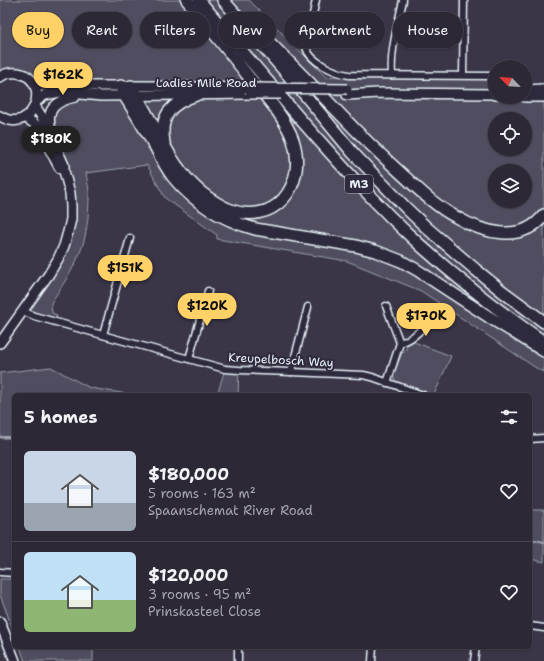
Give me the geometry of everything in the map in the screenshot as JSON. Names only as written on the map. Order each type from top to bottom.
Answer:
[{"type":"highway","points":[[128,91],[178,168],[193,186],[216,203],[239,212],[260,212],[270,209],[280,203],[287,195],[293,184],[296,173],[296,151],[289,130],[282,117],[187,0]]},
{"type":"highway","name":"M3","points":[[198,0],[339,164],[420,246],[463,282],[544,342]]},
{"type":"highway","name":"M3","points":[[223,0],[300,89],[352,153],[391,194],[427,228],[476,270],[544,322]]},
{"type":"highway","points":[[228,0],[370,144],[419,190],[444,210],[456,218],[480,228],[502,233],[514,233],[526,230],[534,225],[544,215]]},
{"type":"highway","points":[[128,91],[164,163],[173,177],[190,195],[211,211],[236,223],[250,227],[356,246],[375,251],[395,259],[417,270],[544,351]]},
{"type":"highway","points":[[165,148],[163,129],[164,120],[167,114],[180,102],[196,94]]},
{"type":"main road","points":[[0,116],[11,120],[26,117],[33,110],[37,96],[35,86],[29,78],[21,73],[11,72],[1,76]]},
{"type":"main road","name":"Ladies Mile Road","points":[[35,86],[196,94],[248,91]]},
{"type":"main road","points":[[532,90],[544,89]]},
{"type":"main road","name":"Ladies Mile Road","points":[[36,103],[45,95],[60,92],[101,96],[128,91],[488,94]]},
{"type":"main road","points":[[0,343],[49,274],[64,246],[68,232],[71,206],[70,193],[64,171],[64,165],[56,145],[49,119],[55,105],[65,99],[86,94]]},
{"type":"main road","points":[[532,97],[544,97]]},
{"type":"main road","points":[[36,103],[45,125],[56,145]]},
{"type":"main road","points":[[26,117],[40,131],[59,167],[64,171]]},
{"type":"main road","points":[[0,622],[14,661]]},
{"type":"street","points":[[316,0],[306,47],[307,52],[316,61],[339,73],[350,75],[488,76]]},
{"type":"street","points":[[392,75],[392,50],[404,0]]},
{"type":"street","points":[[463,75],[464,0]]},
{"type":"street","points":[[103,335],[130,238]]},
{"type":"street","points":[[189,359],[208,291]]},
{"type":"street","points":[[386,306],[400,343],[387,383]]},
{"type":"street","points":[[291,372],[308,307]]},
{"type":"street","points":[[400,343],[407,341],[416,335],[437,308]]},
{"type":"street","name":"Kreupelbosch Way","points":[[23,311],[34,316],[226,369],[363,375],[416,393]]},
{"type":"street","points":[[532,439],[544,438]]},
{"type":"street","points":[[0,572],[12,572]]},
{"type":"street","points":[[532,626],[544,628]]},
{"type":"street","points":[[238,649],[238,661]]},
{"type":"street","points":[[372,661],[373,649]]},
{"type":"street","points":[[474,661],[476,649]]},
{"type":"shaded area","points":[[0,0],[249,0],[261,12],[218,12],[218,48],[276,48],[276,27],[284,35],[284,48],[297,48],[326,77],[349,75],[488,76],[488,104],[532,104],[532,94],[544,89],[544,372],[421,291],[347,261],[217,239],[217,235],[165,198],[147,165],[86,173],[89,194],[86,233],[82,248],[76,261],[51,303],[52,313],[57,315],[55,321],[23,311],[58,259],[71,206],[49,123],[55,105],[86,94],[347,95],[375,92],[347,89],[45,86],[29,78],[0,74]]},
{"type":"shaded area","points":[[412,340],[451,356],[435,393],[428,393],[395,381],[393,375],[408,343]]},
{"type":"shaded area","points":[[51,367],[90,388],[121,393],[12,393],[12,438],[0,438],[0,373]]},
{"type":"shaded area","points":[[225,369],[239,370],[238,393],[218,393]]},
{"type":"shaded area","points":[[532,510],[544,510],[544,562],[532,559]]},
{"type":"shaded area","points":[[0,579],[12,579],[12,627],[0,595]]},
{"type":"shaded area","points":[[21,649],[93,649],[93,661],[25,661]]},
{"type":"waterway","points":[[0,437],[12,437]]},
{"type":"waterway","points":[[532,539],[544,542]]}]
